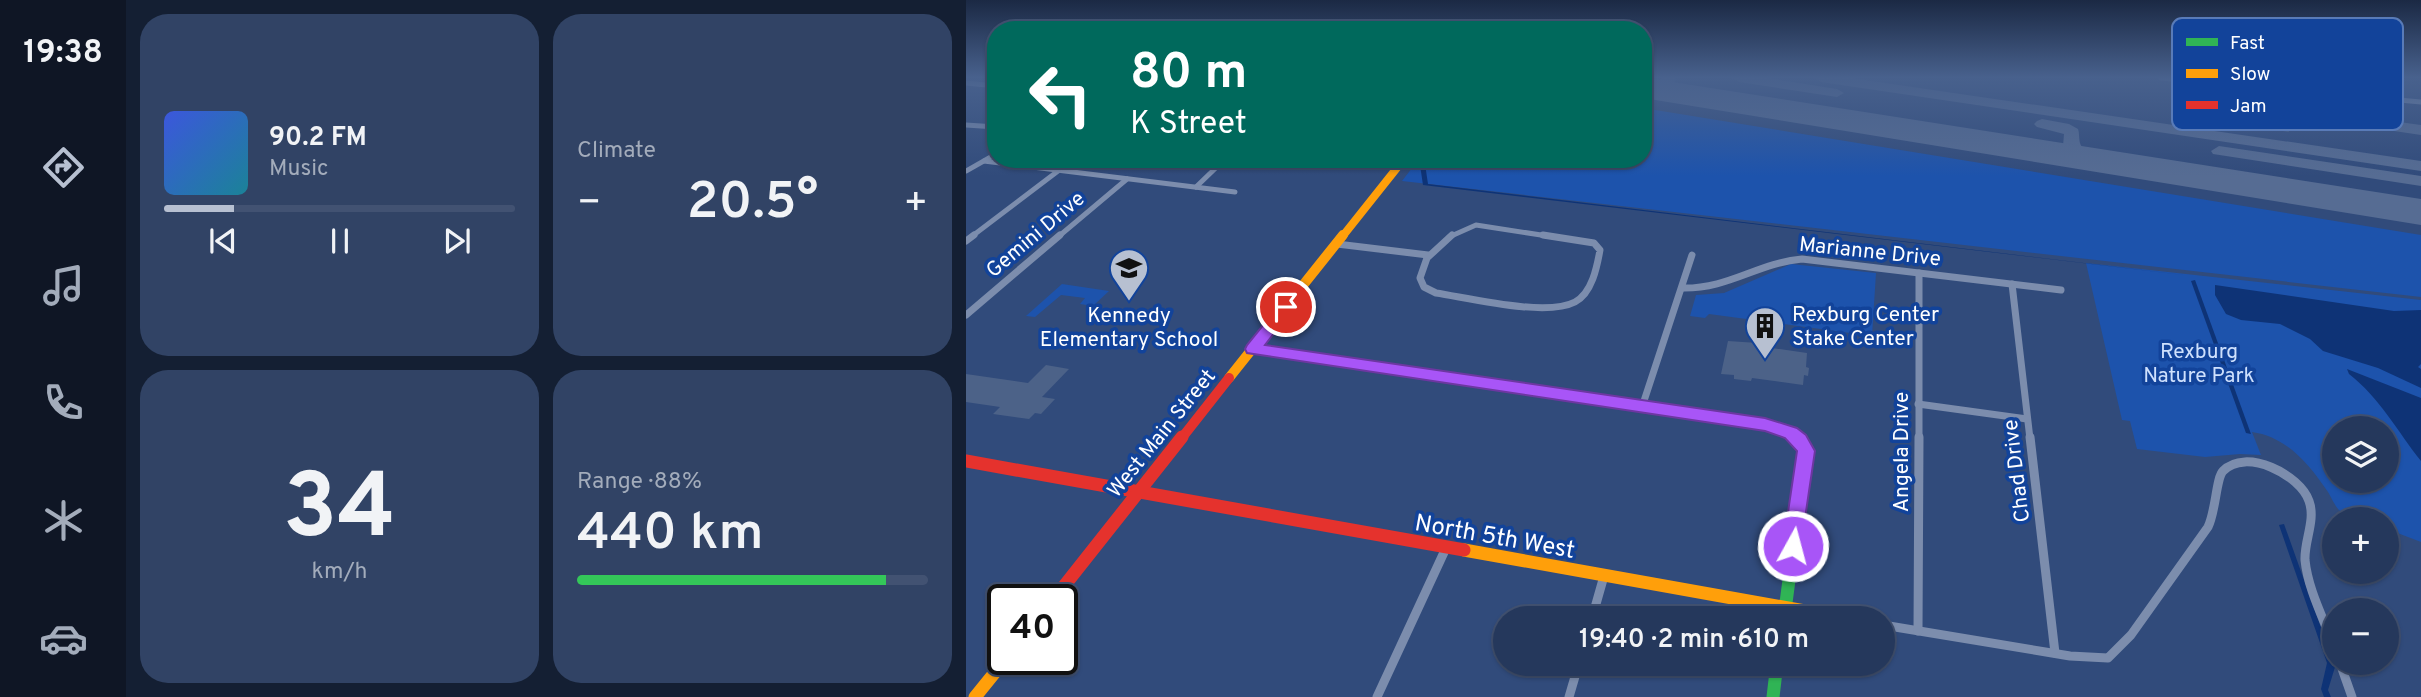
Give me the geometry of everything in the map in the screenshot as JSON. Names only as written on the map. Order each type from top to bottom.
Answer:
[{"type":"street","points":[[966,125],[987,126]]},
{"type":"street","points":[[966,171],[987,160]]},
{"type":"street","points":[[1033,168],[1235,192]]},
{"type":"street","points":[[1196,187],[1216,168]]},
{"type":"street","name":"West Main Street","points":[[1066,584],[1398,168]]},
{"type":"street","points":[[966,241],[1058,171]]},
{"type":"street","name":"Gemini Drive","points":[[966,315],[1127,179]]},
{"type":"street","points":[[1337,244],[1427,255],[1458,229],[1482,225],[1588,240],[1600,250],[1595,272],[1587,289],[1576,302],[1549,308],[1429,290],[1419,279],[1427,255]]},
{"type":"street","points":[[1642,408],[1692,255]]},
{"type":"street","name":"Marianne Drive","points":[[1682,288],[1704,290],[1724,286],[1773,263],[1793,259],[2060,290]]},
{"type":"street","name":"Angela Drive","points":[[1918,631],[1919,273]]},
{"type":"street","name":"Chad Drive","points":[[2012,284],[2055,653]]},
{"type":"street","points":[[1253,349],[1781,428],[1796,436],[1806,451],[1785,606]]},
{"type":"street","points":[[1919,404],[2027,419]]},
{"type":"street","name":"North 5th West","points":[[966,462],[1604,576],[1750,606]]},
{"type":"street","points":[[1895,627],[2055,653],[2108,658],[2116,652],[2208,527],[2214,514],[2221,473],[2226,468],[2244,463],[2264,465],[2287,475],[2305,492],[2311,514],[2305,564],[2322,613]]},
{"type":"street","points":[[1377,697],[1446,548]]},
{"type":"street","points":[[1595,606],[1604,576]]},
{"type":"street","points":[[975,697],[993,675]]},
{"type":"street","points":[[2344,675],[2352,697]]},
{"type":"street","points":[[1569,697],[1575,676]]},
{"type":"street","points":[[1773,697],[1775,676]]},
{"type":"green space","points":[[1652,111],[1658,111],[2421,235],[2421,297],[1402,181],[1412,168],[1652,168]]},
{"type":"green space","name":"Rexburg Nature Park","points":[[2086,263],[2421,300],[2421,542],[2399,534],[2399,507],[2337,507],[2329,493],[2399,493],[2399,416],[2322,416],[2322,483],[2296,453],[2265,435],[2252,432],[2261,455],[2205,457],[2137,449],[2130,421],[2122,420]]},
{"type":"green space","points":[[1791,264],[1876,273],[1872,336],[1709,314],[1705,318],[1690,316],[1696,295],[1724,293]]},
{"type":"green space","points":[[1062,284],[1109,291],[1093,306],[1080,304],[1085,298],[1061,295],[1035,317],[1026,316]]},
{"type":"shaded area","points":[[1420,168],[1426,168],[1428,184],[2192,276],[1423,185]]},
{"type":"shaded area","points":[[2195,280],[2251,434],[2246,433],[2191,281]]},
{"type":"shaded area","points":[[2215,285],[2394,311],[2421,310],[2421,364],[2418,367],[2421,369],[2421,388],[2378,368],[2323,351],[2310,339],[2280,324],[2241,320],[2226,314],[2215,295]]},
{"type":"shaded area","points":[[2347,369],[2421,398],[2421,461],[2399,431],[2399,416],[2388,416]]},
{"type":"shaded area","points":[[2284,524],[2322,631],[2322,649],[2279,525]]},
{"type":"shaded area","points":[[2324,675],[2333,675],[2328,690],[2331,697],[2324,697],[2321,689]]},
{"type":"building","name":"Rexburg Center Stake Center","points":[[1728,341],[1758,343],[1758,346],[1807,353],[1808,376],[1804,375],[1803,385],[1752,378],[1751,381],[1734,379],[1734,375],[1721,374]]},
{"type":"building","name":"Kennedy Elementary School","points":[[1046,365],[1069,369],[1042,397],[1055,399],[1041,414],[1035,413],[1029,419],[993,414],[1000,407],[966,402],[966,374],[1028,383]]},
{"type":"taxiway","points":[[2043,111],[2172,129]]},
{"type":"taxiway","points":[[2042,124],[2064,127],[2072,132],[2071,149],[2053,153]]},
{"type":"taxiway","points":[[2403,128],[2421,130]]},
{"type":"taxiway","points":[[2176,130],[2421,166]]},
{"type":"taxiway","points":[[2072,146],[2081,155],[2095,160]]},
{"type":"taxiway","points":[[2219,151],[2421,181]]},
{"type":"runway","points":[[1782,111],[2421,212]]},
{"type":"traffic: fast","points":[[1786,606],[1806,451],[1801,441]]},
{"type":"traffic: fast","points":[[1773,697],[1775,676]]},
{"type":"traffic: slow","points":[[1229,378],[1397,168]]},
{"type":"traffic: slow","points":[[1253,349],[1765,424],[1790,432],[1801,441]]},
{"type":"traffic: slow","points":[[1464,550],[1777,606]]},
{"type":"traffic: slow","points":[[975,697],[993,675]]},
{"type":"traffic: jam","points":[[1066,584],[1229,378]]},
{"type":"traffic: jam","points":[[966,461],[1464,550]]},
{"type":"place","name":"Kennedy Elementary School","points":[[1129,302]]},
{"type":"place","name":"Rexburg Center Stake Center","points":[[1765,360]]},
{"type":"route","points":[[1286,307],[1253,349],[1781,428],[1800,440],[1806,451],[1793,546]]}]
